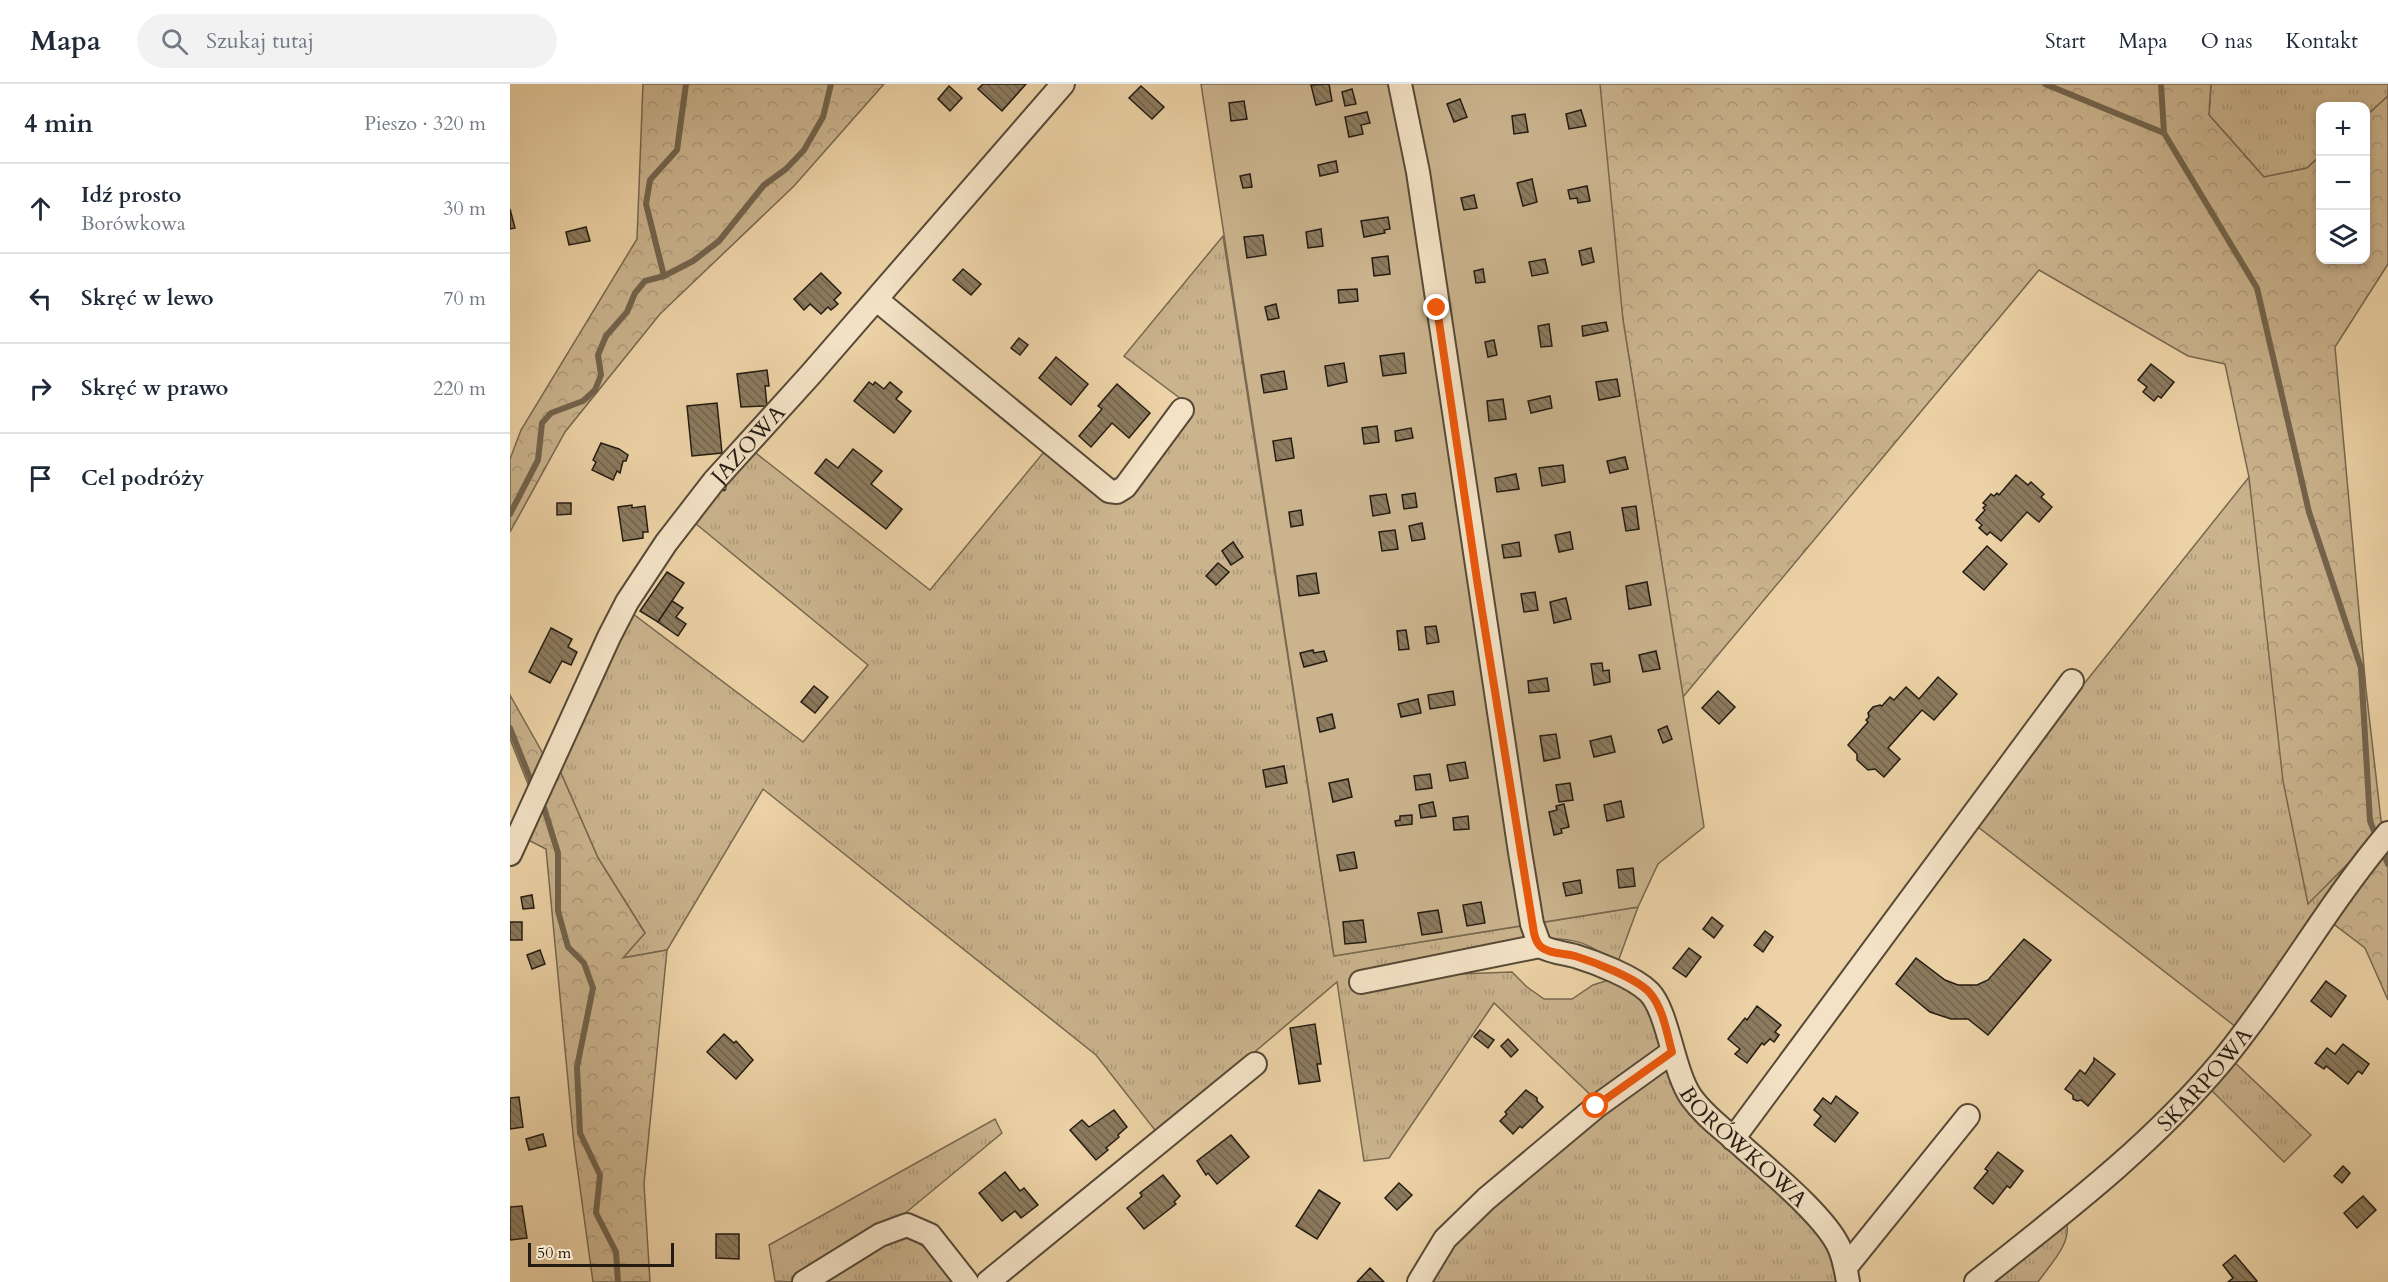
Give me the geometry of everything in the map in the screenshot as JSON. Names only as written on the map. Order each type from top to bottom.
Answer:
[{"type":"street","name":"JAZOWA","points":[[510,854],[604,647],[627,602],[666,543],[714,481],[877,300],[1063,84]]},
{"type":"street","points":[[1400,84],[1418,172],[1520,852],[1532,924],[1540,946]]},
{"type":"street","points":[[877,300],[1109,491],[1118,492],[1125,487],[1182,410]]},
{"type":"street","points":[[1733,1139],[2072,681]]},
{"type":"street","name":"SKARPOWA","points":[[1976,1282],[2124,1163],[2178,1111],[2244,1032],[2336,898],[2388,833]]},
{"type":"street","points":[[1361,982],[1540,946],[1601,967],[1646,989],[1657,1005],[1672,1052]]},
{"type":"street","name":"BORÓWKOWA","points":[[1419,1282],[1444,1239],[1486,1199],[1596,1106],[1672,1052],[1691,1097],[1713,1122],[1827,1227],[1839,1246],[1847,1275]]},
{"type":"street","points":[[988,1282],[1255,1064]]},
{"type":"street","points":[[1847,1275],[1968,1116]]},
{"type":"street","points":[[804,1282],[880,1235],[907,1226],[930,1236],[967,1282]]},
{"type":"green space","points":[[643,84],[884,84],[794,186],[660,314],[565,432],[510,532],[510,459],[521,430],[637,239]]},
{"type":"green space","points":[[1201,84],[1600,84],[1623,320],[1704,827],[1658,864],[1638,907],[1334,956]]},
{"type":"green space","points":[[1590,84],[2211,84],[2209,115],[2264,177],[2307,168],[2316,160],[2316,264],[2370,264],[2370,112],[2388,96],[2388,264],[2335,347],[2366,689],[2382,829],[2308,904],[2283,781],[2249,477],[2225,364],[2188,356],[2039,270],[1683,697],[1623,320]]},
{"type":"green space","points":[[2211,84],[2388,84],[2388,96],[2370,112],[2370,102],[2316,102],[2316,160],[2307,168],[2264,177],[2209,115]]},
{"type":"green space","points":[[1223,236],[1334,956],[1527,925],[1529,939],[1432,975],[1512,972],[1544,999],[1572,999],[1593,985],[1612,979],[1627,982],[1654,1009],[1666,1050],[1596,1100],[1494,1003],[1389,1158],[1364,1161],[1337,982],[1158,1134],[1096,1055],[763,789],[667,950],[622,958],[645,933],[598,858],[557,764],[629,611],[803,742],[868,665],[690,519],[752,450],[930,590],[1053,441],[1112,479],[1122,477],[1185,402],[1124,356]]},
{"type":"green space","points":[[2249,477],[2308,903],[2346,866],[2236,1027],[1973,823]]},
{"type":"green space","points":[[510,695],[546,759],[532,794],[510,739]]},
{"type":"green space","points":[[557,764],[598,858],[645,933],[623,958],[667,950],[644,1184],[650,1282],[593,1282],[574,1144],[546,849],[524,838]]},
{"type":"green space","points":[[2388,846],[2388,1000],[2365,948],[2331,922]]},
{"type":"green space","points":[[1638,907],[1616,967],[1599,952],[1581,943],[1572,940],[1539,939],[1537,923]]},
{"type":"green space","points":[[2229,1057],[2311,1135],[2284,1162],[2208,1087]]},
{"type":"green space","points":[[1659,1071],[1667,1071],[1679,1091],[1822,1235],[1835,1259],[1838,1282],[1425,1282],[1489,1202]]},
{"type":"green space","points":[[995,1119],[1002,1133],[903,1215],[792,1282],[775,1281],[769,1245]]},
{"type":"green space","points":[[2066,1220],[2064,1245],[2038,1282],[1985,1282]]},
{"type":"green space","points":[[902,1236],[926,1248],[957,1282],[817,1282]]},
{"type":"building","points":[[983,84],[1026,84],[1002,111],[978,89]]},
{"type":"building","points":[[1329,84],[1332,101],[1316,105],[1311,85]]},
{"type":"building","points":[[949,86],[962,98],[950,111],[938,99]]},
{"type":"building","points":[[1141,86],[1164,107],[1152,119],[1129,98]]},
{"type":"building","points":[[1352,89],[1356,104],[1345,106],[1342,92]]},
{"type":"building","points":[[1460,99],[1467,117],[1454,122],[1447,104]]},
{"type":"building","points":[[1244,101],[1247,119],[1231,121],[1229,103]]},
{"type":"building","points":[[1581,110],[1586,126],[1569,129],[1566,114]]},
{"type":"building","points":[[1367,112],[1370,123],[1361,125],[1363,134],[1349,137],[1345,117]]},
{"type":"building","points":[[1525,114],[1528,132],[1514,134],[1512,116]]},
{"type":"building","points":[[1336,161],[1338,172],[1320,176],[1318,165]]},
{"type":"building","points":[[1250,174],[1252,187],[1243,188],[1240,176]]},
{"type":"building","points":[[1532,179],[1537,202],[1523,206],[1517,183]]},
{"type":"building","points":[[1587,186],[1590,201],[1578,203],[1577,198],[1570,199],[1568,190]]},
{"type":"building","points":[[1474,195],[1477,208],[1464,210],[1461,198]]},
{"type":"building","points":[[510,209],[515,228],[510,229]]},
{"type":"building","points":[[1388,217],[1390,229],[1384,230],[1385,233],[1364,237],[1361,221]]},
{"type":"building","points":[[586,227],[590,241],[569,245],[566,232]]},
{"type":"building","points":[[1321,229],[1323,246],[1308,248],[1306,232]]},
{"type":"building","points":[[1263,235],[1266,255],[1247,258],[1244,237]]},
{"type":"building","points":[[1591,248],[1594,262],[1582,265],[1579,251]]},
{"type":"building","points":[[1388,256],[1390,274],[1374,276],[1372,258]]},
{"type":"building","points":[[1545,259],[1548,273],[1532,276],[1529,262]]},
{"type":"building","points":[[963,269],[981,284],[971,295],[953,280]]},
{"type":"building","points":[[1483,269],[1485,282],[1476,283],[1474,271]]},
{"type":"building","points":[[821,273],[841,293],[834,300],[838,304],[831,310],[828,307],[821,314],[810,304],[804,310],[794,299]]},
{"type":"building","points":[[1357,289],[1358,301],[1339,303],[1338,290]]},
{"type":"building","points":[[1276,304],[1279,318],[1268,320],[1265,307]]},
{"type":"building","points":[[1606,322],[1608,331],[1583,336],[1582,326]]},
{"type":"building","points":[[1549,324],[1552,346],[1541,347],[1538,326]]},
{"type":"building","points":[[1019,338],[1028,345],[1020,355],[1011,348]]},
{"type":"building","points":[[1494,340],[1497,355],[1488,357],[1485,342]]},
{"type":"building","points":[[1404,353],[1406,373],[1383,376],[1380,356]]},
{"type":"building","points":[[1056,357],[1088,384],[1071,405],[1039,378]]},
{"type":"building","points":[[1344,363],[1347,382],[1328,386],[1325,366]]},
{"type":"building","points":[[2151,364],[2174,382],[2161,398],[2158,396],[2154,401],[2143,392],[2147,387],[2138,380]]},
{"type":"building","points":[[767,370],[769,386],[765,386],[767,406],[741,407],[737,374]]},
{"type":"building","points":[[1284,371],[1287,389],[1264,393],[1261,375]]},
{"type":"building","points":[[1617,379],[1620,396],[1599,400],[1596,382]]},
{"type":"building","points":[[869,382],[873,385],[875,382],[884,389],[890,382],[902,392],[896,399],[911,411],[894,433],[854,401]]},
{"type":"building","points":[[1117,384],[1150,413],[1129,438],[1112,423],[1091,447],[1079,436],[1102,409],[1098,406]]},
{"type":"building","points":[[1550,396],[1552,408],[1531,413],[1528,401]]},
{"type":"building","points":[[1503,399],[1506,419],[1489,421],[1487,401]]},
{"type":"building","points":[[717,403],[722,453],[692,456],[687,406]]},
{"type":"building","points":[[1377,426],[1379,442],[1364,444],[1362,428]]},
{"type":"building","points":[[1411,428],[1413,438],[1396,441],[1395,431]]},
{"type":"building","points":[[1291,438],[1294,458],[1276,461],[1273,441]]},
{"type":"building","points":[[601,443],[619,449],[628,455],[626,461],[623,461],[620,473],[617,471],[613,480],[592,470],[596,462],[593,460]]},
{"type":"building","points":[[853,449],[882,471],[871,484],[902,509],[886,529],[815,473],[826,459],[838,468]]},
{"type":"building","points":[[1625,457],[1628,469],[1610,473],[1607,461]]},
{"type":"building","points":[[1563,465],[1565,482],[1542,486],[1539,468]]},
{"type":"building","points":[[1516,474],[1519,489],[1497,492],[1495,478]]},
{"type":"building","points":[[2016,475],[2028,485],[2031,482],[2044,494],[2041,497],[2052,507],[2039,522],[2027,512],[2001,541],[1990,532],[1987,535],[1979,528],[1982,525],[1976,520],[1985,510],[1983,508],[1986,505],[1983,503],[1991,494],[1999,495]]},
{"type":"building","points":[[1415,493],[1417,507],[1404,509],[1402,495]]},
{"type":"building","points":[[1386,494],[1390,513],[1373,516],[1370,496]]},
{"type":"building","points":[[557,503],[571,503],[571,514],[557,515]]},
{"type":"building","points":[[632,505],[632,508],[645,506],[648,532],[643,532],[643,538],[623,541],[618,507]]},
{"type":"building","points":[[1636,506],[1639,529],[1626,531],[1622,508]]},
{"type":"building","points":[[1301,510],[1303,525],[1291,527],[1289,512]]},
{"type":"building","points":[[1422,523],[1425,539],[1412,541],[1409,526]]},
{"type":"building","points":[[1395,530],[1398,549],[1382,551],[1379,532]]},
{"type":"building","points":[[1570,532],[1573,549],[1559,552],[1555,535]]},
{"type":"building","points":[[1233,542],[1243,557],[1231,565],[1222,551]]},
{"type":"building","points":[[1519,542],[1521,556],[1504,558],[1502,545]]},
{"type":"building","points":[[1987,546],[2007,564],[1984,590],[1963,572]]},
{"type":"building","points":[[1218,563],[1229,572],[1216,585],[1206,576]]},
{"type":"building","points":[[667,572],[684,583],[658,622],[640,611]]},
{"type":"building","points":[[1316,573],[1319,593],[1299,596],[1297,576]]},
{"type":"building","points":[[1647,582],[1651,605],[1629,609],[1626,586]]},
{"type":"building","points":[[1535,592],[1538,610],[1524,612],[1521,594]]},
{"type":"building","points":[[1566,598],[1571,619],[1554,623],[1550,602]]},
{"type":"building","points":[[672,601],[683,608],[676,617],[686,624],[678,636],[658,622]]},
{"type":"building","points":[[1436,626],[1439,642],[1427,644],[1425,627]]},
{"type":"building","points":[[551,628],[572,639],[568,647],[577,652],[571,665],[562,661],[550,683],[529,672]]},
{"type":"building","points":[[1406,630],[1409,649],[1399,650],[1397,631]]},
{"type":"building","points":[[1313,650],[1314,653],[1324,651],[1327,661],[1304,667],[1300,653]]},
{"type":"building","points":[[1656,651],[1660,669],[1643,672],[1639,655]]},
{"type":"building","points":[[1602,663],[1603,671],[1609,670],[1610,682],[1594,685],[1591,664]]},
{"type":"building","points":[[1938,677],[1957,694],[1934,720],[1922,710],[1888,748],[1900,759],[1884,777],[1875,769],[1868,770],[1857,760],[1857,754],[1848,745],[1868,722],[1866,720],[1869,717],[1868,713],[1873,707],[1882,706],[1890,697],[1894,700],[1906,687],[1919,699]]},
{"type":"building","points":[[1547,678],[1549,691],[1529,693],[1528,681]]},
{"type":"building","points":[[814,686],[828,697],[815,713],[801,702]]},
{"type":"building","points":[[1453,691],[1455,705],[1430,709],[1428,695]]},
{"type":"building","points":[[1718,691],[1735,707],[1719,724],[1702,708]]},
{"type":"building","points":[[1418,699],[1421,713],[1401,717],[1398,704]]},
{"type":"building","points":[[1332,714],[1335,728],[1320,732],[1317,718]]},
{"type":"building","points":[[1667,726],[1672,739],[1663,743],[1658,730]]},
{"type":"building","points":[[1556,734],[1560,758],[1544,761],[1540,736]]},
{"type":"building","points":[[1611,736],[1615,752],[1594,757],[1590,741]]},
{"type":"building","points":[[1465,762],[1468,778],[1450,781],[1447,765]]},
{"type":"building","points":[[1284,766],[1287,783],[1266,787],[1263,770]]},
{"type":"building","points":[[1430,774],[1432,788],[1416,790],[1414,776]]},
{"type":"building","points":[[1348,779],[1352,797],[1333,802],[1329,783]]},
{"type":"building","points":[[1570,783],[1573,800],[1559,802],[1556,785]]},
{"type":"building","points":[[1621,801],[1624,817],[1607,821],[1604,805]]},
{"type":"building","points":[[1433,802],[1436,816],[1421,818],[1419,805]]},
{"type":"building","points":[[1564,804],[1569,827],[1561,829],[1562,833],[1554,835],[1549,812],[1557,810],[1556,806]]},
{"type":"building","points":[[1412,815],[1412,824],[1396,826],[1395,821],[1400,820],[1400,816]]},
{"type":"building","points":[[1468,816],[1469,829],[1454,830],[1453,818]]},
{"type":"building","points":[[1354,852],[1357,868],[1340,871],[1337,855]]},
{"type":"building","points":[[1633,868],[1635,886],[1619,888],[1617,870]]},
{"type":"building","points":[[1580,880],[1582,893],[1566,896],[1563,883]]},
{"type":"building","points":[[532,895],[534,908],[523,909],[521,897]]},
{"type":"building","points":[[1481,902],[1485,923],[1467,926],[1463,905]]},
{"type":"building","points":[[1438,910],[1442,932],[1422,935],[1418,913]]},
{"type":"building","points":[[1712,917],[1723,926],[1714,938],[1703,929]]},
{"type":"building","points":[[1363,920],[1366,942],[1345,944],[1343,922]]},
{"type":"building","points":[[510,922],[522,922],[522,940],[510,940]]},
{"type":"building","points":[[1765,931],[1773,937],[1763,952],[1754,945]]},
{"type":"building","points":[[2024,939],[2051,960],[1988,1035],[1968,1019],[1951,1019],[1930,1012],[1896,984],[1916,958],[1945,980],[1958,985],[1977,985],[1988,980]]},
{"type":"building","points":[[1689,948],[1701,957],[1686,977],[1673,968]]},
{"type":"building","points":[[540,950],[545,964],[532,969],[527,955]]},
{"type":"building","points":[[2326,981],[2346,996],[2331,1017],[2311,1001]]},
{"type":"building","points":[[1757,1006],[1781,1025],[1775,1032],[1779,1035],[1774,1042],[1770,1039],[1764,1045],[1762,1043],[1747,1063],[1735,1054],[1740,1049],[1728,1039]]},
{"type":"building","points":[[1315,1024],[1321,1064],[1317,1064],[1320,1081],[1299,1084],[1290,1028]]},
{"type":"building","points":[[1480,1030],[1494,1040],[1488,1048],[1474,1037]]},
{"type":"building","points":[[724,1034],[734,1043],[736,1041],[753,1060],[736,1079],[707,1052]]},
{"type":"building","points":[[1508,1039],[1518,1050],[1511,1057],[1501,1046]]},
{"type":"building","points":[[2343,1044],[2369,1064],[2362,1074],[2358,1071],[2348,1084],[2326,1066],[2324,1069],[2315,1063],[2327,1048],[2335,1054]]},
{"type":"building","points":[[2094,1058],[2115,1074],[2088,1106],[2081,1100],[2073,1099],[2073,1095],[2065,1089],[2080,1070],[2085,1074]]},
{"type":"building","points":[[1526,1090],[1537,1098],[1543,1107],[1513,1134],[1500,1121],[1507,1114],[1505,1112]]},
{"type":"building","points":[[1836,1096],[1858,1113],[1835,1142],[1814,1125],[1821,1116],[1814,1110],[1823,1098],[1831,1104]]},
{"type":"building","points":[[519,1097],[523,1127],[510,1129],[510,1098]]},
{"type":"building","points":[[1114,1110],[1127,1127],[1106,1148],[1108,1150],[1096,1160],[1070,1130],[1082,1120],[1089,1127]]},
{"type":"building","points":[[543,1134],[546,1146],[529,1150],[526,1139]]},
{"type":"building","points":[[1231,1135],[1249,1157],[1217,1184],[1208,1173],[1206,1175],[1197,1161]]},
{"type":"building","points":[[1998,1152],[2023,1171],[2010,1188],[2007,1186],[1993,1204],[1974,1188],[1988,1171],[1985,1169]]},
{"type":"building","points":[[2343,1166],[2350,1173],[2342,1183],[2334,1176]]},
{"type":"building","points":[[1005,1172],[1020,1191],[1024,1188],[1038,1205],[1021,1218],[1015,1211],[1002,1221],[979,1193]]},
{"type":"building","points":[[1163,1175],[1180,1196],[1174,1202],[1176,1204],[1144,1229],[1127,1208],[1142,1196],[1140,1193]]},
{"type":"building","points":[[1399,1183],[1412,1195],[1397,1210],[1385,1198]]},
{"type":"building","points":[[1319,1190],[1340,1203],[1317,1239],[1296,1226]]},
{"type":"building","points":[[2363,1196],[2376,1210],[2357,1228],[2344,1213]]},
{"type":"building","points":[[522,1206],[527,1238],[510,1240],[510,1207]]},
{"type":"building","points":[[716,1234],[739,1234],[739,1259],[716,1258]]},
{"type":"building","points":[[2235,1255],[2257,1281],[2228,1282],[2233,1278],[2223,1265]]},
{"type":"building","points":[[1370,1268],[1384,1282],[1357,1282]]},
{"type":"waterway","points":[[510,514],[538,460],[542,423],[551,413],[583,401],[595,390],[601,375],[598,355],[606,336],[627,312],[635,293],[645,281],[664,276],[646,204],[650,180],[677,150],[686,84]]},
{"type":"waterway","points":[[664,276],[693,261],[719,241],[764,185],[786,169],[804,150],[823,117],[831,84]]},
{"type":"waterway","points":[[2045,84],[2164,133]]},
{"type":"waterway","points":[[2161,84],[2164,133],[2257,288],[2309,512],[2361,668],[2370,821],[2377,838]]},
{"type":"waterway","points":[[510,728],[533,786]]},
{"type":"waterway","points":[[544,808],[558,853],[558,911],[568,947],[584,963],[593,988],[577,1067],[580,1133],[600,1175],[596,1213],[616,1252],[618,1282]]},
{"type":"waterway","points":[[2382,850],[2388,864]]},
{"type":"route","points":[[1437,308],[1477,580],[1536,940],[1540,946],[1550,951],[1576,957],[1641,985],[1650,993],[1657,1005],[1672,1052],[1596,1106]]}]
